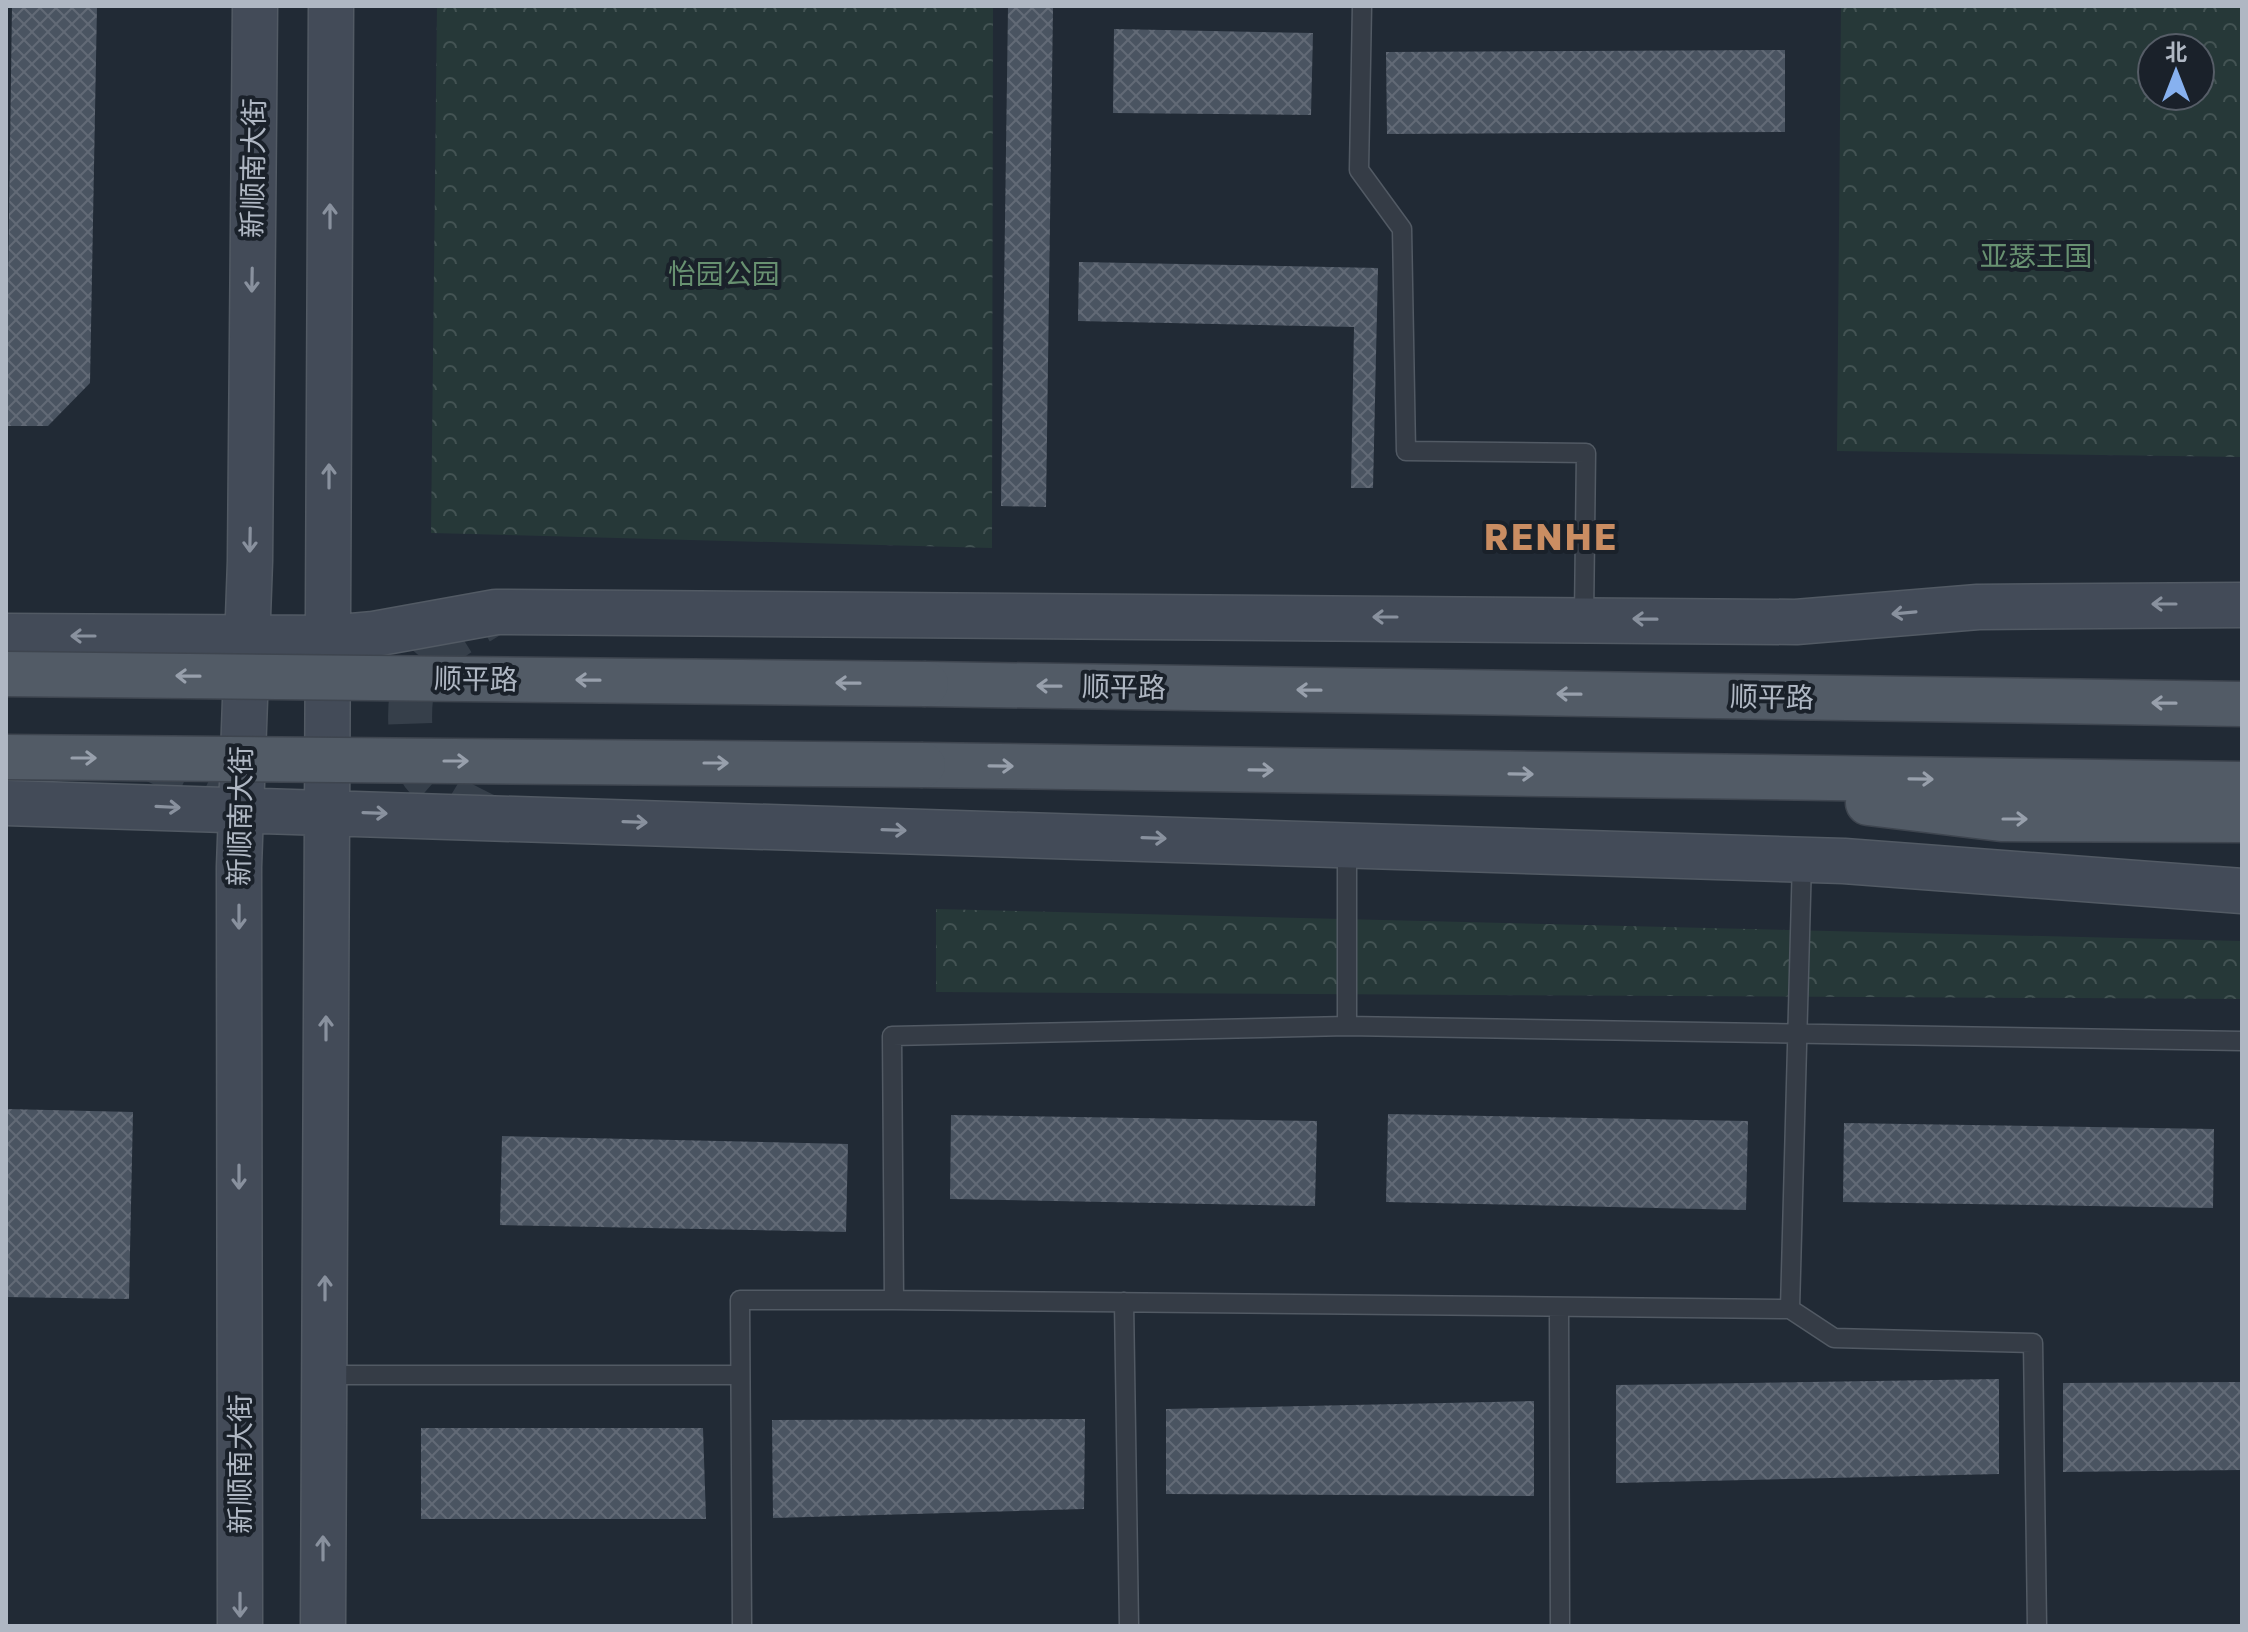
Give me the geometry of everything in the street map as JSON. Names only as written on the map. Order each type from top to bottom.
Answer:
[{"type":"main road","name":"顺平路","points":[[6,674],[2242,704]]},
{"type":"main road","points":[[1731,696],[1935,674],[2242,674]]},
{"type":"main road","points":[[6,757],[2242,784]]},
{"type":"main road","points":[[1716,777],[1875,804],[2001,819],[2242,820]]},
{"type":"street","name":"新顺南大街","points":[[240,1626],[241,811],[250,561],[255,6]]},
{"type":"street","points":[[323,1626],[331,6]]},
{"type":"street","points":[[6,636],[329,638],[374,634],[496,612],[1796,622],[1978,607],[2242,605]]},
{"type":"street","points":[[6,803],[1802,859],[2242,891]]},
{"type":"lane","points":[[1362,6],[1359,170],[1402,229],[1406,451],[1586,453],[1584,618]]},
{"type":"lane","points":[[1347,845],[1347,1026]]},
{"type":"lane","points":[[1790,1309],[1802,859]]},
{"type":"lane","points":[[894,1300],[892,1036],[1347,1026],[2242,1041]]},
{"type":"lane","points":[[742,1626],[740,1300],[1790,1309],[1834,1338],[2033,1343],[2037,1626]]},
{"type":"lane","points":[[1124,1302],[1129,1626]]},
{"type":"lane","points":[[1559,1308],[1560,1626]]},
{"type":"lane","points":[[324,1375],[740,1375]]},
{"type":"green space","name":"怡园公园","points":[[437,6],[993,6],[992,548],[431,533]]},
{"type":"green space","name":"亚瑟王国","points":[[1841,6],[2242,6],[2242,457],[1837,451]]},
{"type":"green space","points":[[936,909],[2242,941],[2242,999],[936,992]]},
{"type":"building","points":[[12,6],[97,6],[90,383],[48,426],[6,426]]},
{"type":"building","points":[[1008,7],[1053,8],[1046,507],[1001,506]]},
{"type":"building","points":[[1114,29],[1313,33],[1311,115],[1113,113]]},
{"type":"building","points":[[1785,50],[1785,132],[1387,134],[1386,52]]},
{"type":"building","points":[[1079,262],[1378,268],[1373,488],[1351,488],[1354,327],[1078,321]]},
{"type":"building","points":[[6,1109],[133,1112],[129,1299],[6,1297]]},
{"type":"building","points":[[1388,1114],[1748,1121],[1746,1210],[1386,1202]]},
{"type":"building","points":[[951,1115],[1317,1121],[1315,1206],[950,1199]]},
{"type":"building","points":[[1844,1123],[2214,1129],[2213,1208],[1843,1202]]},
{"type":"building","points":[[502,1136],[848,1144],[846,1232],[500,1225]]},
{"type":"building","points":[[1999,1379],[1999,1474],[1616,1483],[1616,1385]]},
{"type":"building","points":[[2242,1382],[2242,1470],[2063,1472],[2063,1383]]},
{"type":"building","points":[[1534,1401],[1534,1496],[1166,1494],[1166,1409]]},
{"type":"building","points":[[1085,1419],[1084,1509],[773,1518],[772,1420]]},
{"type":"building","points":[[421,1428],[703,1428],[706,1519],[421,1519]]},
{"type":"tunnel","points":[[489,817],[464,805],[426,778],[415,757],[410,711],[414,682],[425,662],[453,638],[496,612]]},
{"type":"tunnel","points":[[147,757],[214,788],[241,811]]},
{"type":"district","name":"RENHE","points":[[1551,537]]}]
